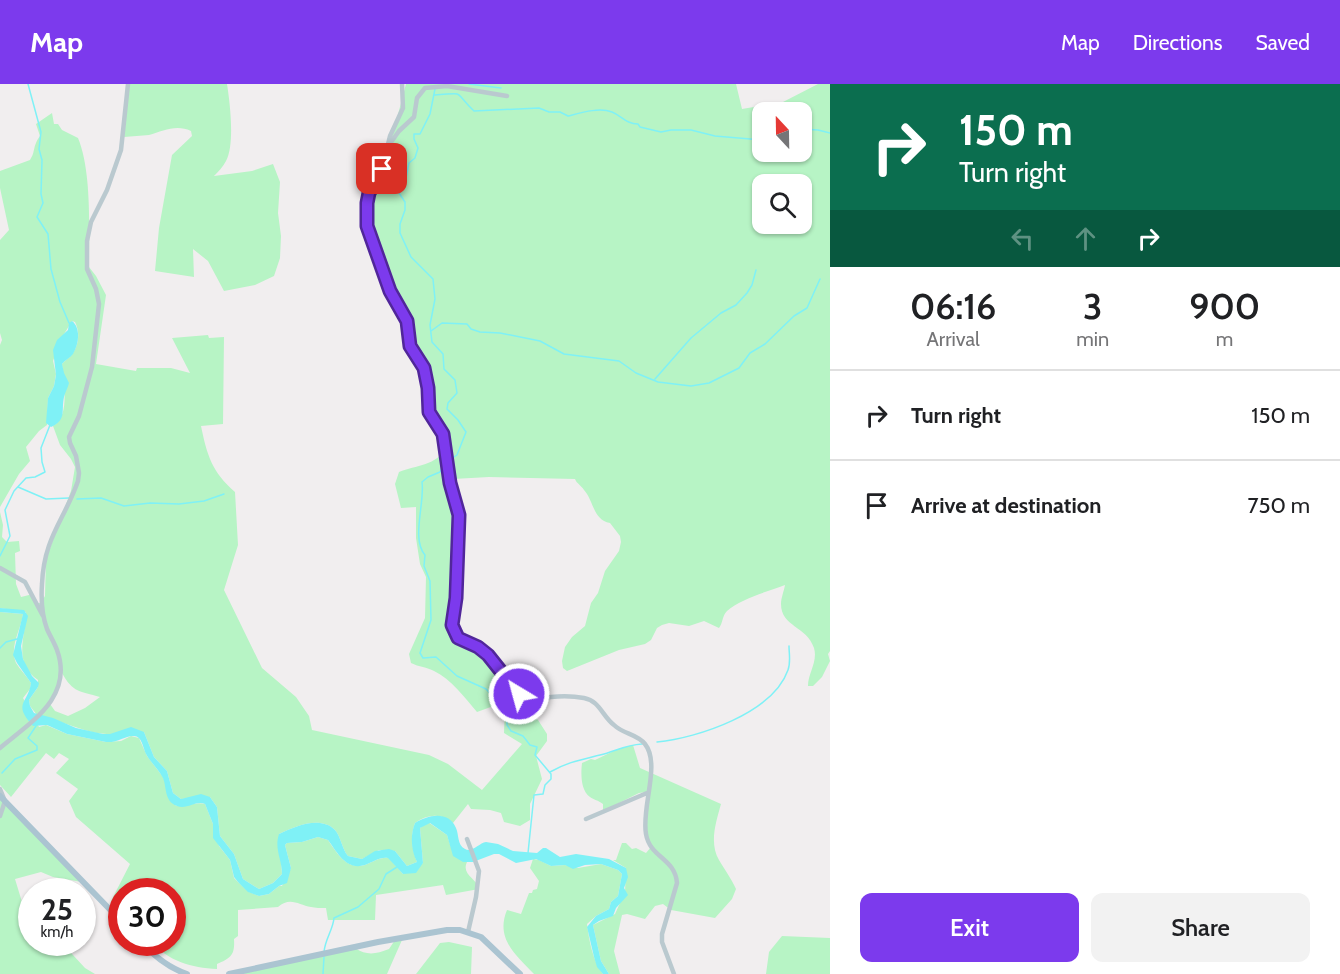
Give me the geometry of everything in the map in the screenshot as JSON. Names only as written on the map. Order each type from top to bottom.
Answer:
[{"type":"main road","points":[[3,798],[108,907]]},
{"type":"main road","points":[[229,974],[438,931],[460,930],[481,937],[520,974]]},
{"type":"main road","points":[[155,956],[177,971],[187,974]]},
{"type":"street","points":[[44,618],[42,594],[44,560],[49,542],[78,481],[76,456],[69,437],[79,416],[92,368],[97,331],[98,300],[87,269],[87,241],[91,222],[107,190],[121,150],[128,84]]},
{"type":"street","points":[[402,84],[403,108],[393,127],[382,169],[369,193],[367,226],[390,291],[407,321],[410,346],[424,368],[429,412],[443,434],[450,483],[459,515],[453,630],[458,638],[478,647],[488,655],[524,698],[533,700],[558,697],[587,699],[597,704],[614,726],[639,738],[650,751],[652,759],[645,829],[648,844],[674,868],[677,875],[677,883],[662,934],[662,942],[674,974]]},
{"type":"street","points":[[386,149],[414,117],[417,99],[425,88],[447,86],[507,96]]},
{"type":"street","points":[[0,568],[25,582],[58,651],[59,668],[58,689],[47,708],[0,748]]},
{"type":"street","points":[[0,789],[3,798],[0,816]]},
{"type":"street","points":[[586,819],[647,792]]},
{"type":"street","points":[[467,838],[479,876],[468,932]]},
{"type":"green space","points":[[129,84],[227,84],[231,124],[229,154],[214,176],[252,171],[273,164],[280,182],[278,213],[281,236],[280,258],[274,276],[255,285],[224,291],[208,261],[193,249],[194,277],[155,271],[159,228],[172,155],[192,136],[191,131],[175,128],[149,135],[124,137]]},
{"type":"green space","points":[[406,84],[736,84],[742,109],[752,107],[752,162],[812,162],[812,102],[783,102],[818,84],[830,84],[830,651],[828,654],[830,661],[822,677],[813,686],[808,686],[815,658],[814,648],[806,635],[782,612],[781,602],[785,585],[733,606],[725,613],[719,628],[704,621],[689,626],[669,623],[657,628],[651,640],[645,644],[619,650],[567,671],[563,668],[562,661],[565,647],[572,637],[585,626],[591,603],[598,593],[605,571],[619,551],[620,536],[610,523],[600,518],[587,494],[575,479],[489,477],[453,479],[461,516],[452,623],[462,634],[482,645],[499,662],[523,694],[512,702],[514,707],[538,720],[547,734],[547,741],[536,756],[542,779],[530,804],[530,820],[520,826],[504,822],[501,813],[471,809],[468,804],[453,823],[439,816],[425,818],[415,823],[412,833],[417,862],[407,866],[395,851],[379,850],[362,859],[348,856],[335,830],[322,823],[307,824],[279,834],[282,874],[273,883],[259,889],[243,879],[234,854],[220,836],[217,807],[210,797],[181,799],[173,793],[167,771],[154,757],[144,732],[111,734],[92,732],[37,715],[30,706],[29,700],[38,687],[38,680],[30,673],[23,657],[26,612],[0,608],[0,512],[3,525],[2,537],[7,542],[19,541],[20,551],[15,553],[16,584],[21,597],[33,594],[37,603],[41,603],[45,596],[46,559],[71,491],[75,467],[60,445],[53,426],[59,421],[64,406],[62,364],[75,349],[78,334],[77,326],[72,321],[61,339],[53,361],[56,374],[54,386],[48,398],[47,425],[26,447],[30,461],[19,474],[0,507],[0,345],[2,340],[0,333],[0,240],[9,230],[0,188],[0,171],[30,160],[40,136],[36,124],[52,113],[54,124],[58,124],[62,130],[78,138],[88,184],[89,267],[106,295],[96,364],[136,371],[137,368],[171,368],[190,373],[172,338],[208,335],[209,338],[224,337],[223,424],[201,426],[216,470],[235,492],[238,545],[224,590],[262,668],[296,697],[309,716],[312,730],[429,755],[448,764],[482,790],[522,744],[504,733],[505,706],[499,704],[477,712],[440,674],[411,663],[409,654],[425,618],[426,577],[420,564],[416,538],[416,507],[401,508],[395,484],[399,472],[426,464],[437,458],[446,447],[446,436],[431,405],[427,372],[409,318],[394,287],[371,226],[368,202],[396,122]],"holes":[[[62,673],[74,688],[100,697],[85,708],[68,716],[55,711],[50,704]]]},
{"type":"green space","points":[[0,612],[23,614],[14,657],[31,683],[30,689],[23,698],[39,727],[46,725],[67,734],[106,742],[121,741],[131,736],[139,738],[147,756],[163,777],[176,806],[205,804],[219,846],[230,860],[234,878],[249,892],[259,896],[269,894],[282,886],[291,868],[285,845],[318,837],[328,840],[347,863],[358,866],[389,858],[403,874],[423,863],[420,828],[428,822],[447,835],[456,855],[467,862],[466,870],[479,889],[446,895],[443,885],[376,895],[375,920],[328,920],[326,908],[294,902],[287,902],[278,907],[238,910],[238,936],[234,939],[234,949],[229,958],[217,964],[217,969],[198,967],[168,956],[186,956],[186,878],[123,878],[130,864],[76,817],[69,801],[78,789],[56,773],[69,759],[59,753],[54,759],[46,753],[11,797],[0,785]]},
{"type":"green space","points":[[633,745],[640,768],[721,804],[714,832],[714,847],[736,889],[732,899],[715,918],[671,910],[663,904],[655,906],[645,919],[627,914],[622,915],[614,951],[620,974],[609,974],[601,961],[593,925],[615,914],[625,892],[626,868],[613,860],[616,860],[622,843],[646,853],[651,847],[647,839],[646,792],[639,793],[603,811],[603,804],[590,797],[584,790],[581,771],[582,763]]},
{"type":"green space","points":[[0,796],[78,878],[59,878],[41,872],[15,879],[18,889],[18,956],[74,956],[85,968],[95,974],[0,974]]},
{"type":"green space","points":[[533,859],[551,866],[565,865],[578,868],[601,864],[618,870],[622,874],[618,896],[611,902],[609,909],[587,924],[594,957],[603,974],[534,974],[509,946],[504,930],[507,910],[521,914],[529,893],[537,889],[539,881],[530,868]]},
{"type":"green space","points":[[782,936],[830,938],[830,974],[766,974],[769,952]]},
{"type":"green space","points":[[395,940],[402,940],[387,974],[228,974],[355,948],[368,953],[376,953],[389,949]]},
{"type":"green space","points":[[449,942],[472,947],[471,974],[416,974],[440,943]]},
{"type":"water","points":[[72,321],[77,328],[78,341],[73,354],[62,364],[69,383],[61,418],[51,427],[46,423],[48,398],[56,375],[53,350],[57,340],[68,330],[69,323]]},
{"type":"water","points":[[0,608],[24,610],[28,616],[21,646],[23,659],[32,676],[39,683],[29,700],[34,713],[76,728],[103,734],[131,727],[144,732],[154,757],[167,771],[173,793],[181,799],[201,794],[210,797],[217,807],[220,836],[234,854],[243,879],[259,889],[273,883],[282,874],[278,849],[279,834],[292,828],[322,823],[335,830],[348,856],[362,859],[375,851],[389,849],[395,851],[407,866],[417,862],[412,843],[415,823],[431,816],[443,816],[453,822],[462,847],[468,850],[486,842],[498,844],[513,851],[537,853],[546,848],[560,857],[576,854],[609,859],[626,868],[628,877],[624,888],[628,895],[616,908],[613,916],[593,925],[601,961],[609,974],[603,974],[597,967],[587,927],[596,916],[609,909],[611,902],[618,896],[622,874],[618,870],[601,864],[585,865],[573,869],[565,865],[551,866],[536,859],[516,863],[499,854],[473,862],[463,862],[453,856],[447,835],[430,823],[420,828],[423,863],[416,873],[403,874],[388,858],[365,865],[352,865],[339,855],[328,840],[318,837],[285,845],[291,868],[287,883],[269,894],[259,896],[248,892],[234,877],[230,860],[213,838],[213,824],[205,804],[198,803],[181,807],[170,801],[163,778],[146,754],[139,738],[131,736],[106,742],[67,734],[47,725],[33,726],[22,708],[31,683],[13,655],[23,614],[0,612]]},
{"type":"waterway","points":[[28,84],[41,132],[39,149],[42,160],[43,203],[37,217],[48,234],[51,269],[60,302],[69,323]]},
{"type":"waterway","points":[[469,84],[501,88]]},
{"type":"waterway","points":[[435,89],[430,114],[420,134],[414,134],[418,148],[415,158],[409,163],[405,183],[399,193],[405,202],[400,233],[411,257],[433,279],[435,299],[430,325],[432,342],[443,354],[444,369],[455,380],[457,393],[448,403],[447,409],[466,432],[457,455],[451,459]]},
{"type":"waterway","points":[[435,95],[458,94],[474,111],[539,108],[568,116],[601,110],[615,114],[630,123],[638,124],[640,127],[661,132],[691,130],[715,136],[752,139]]},
{"type":"waterway","points":[[812,130],[830,133]]},
{"type":"waterway","points":[[655,379],[691,338],[721,313],[736,305],[752,285],[756,270]]},
{"type":"waterway","points":[[431,331],[442,323],[467,324],[471,329],[480,332],[500,333],[540,341],[564,354],[619,361],[636,373],[658,382],[691,386],[709,383],[739,368],[750,353],[765,344],[794,316],[807,308],[820,279]]},
{"type":"waterway","points":[[0,556],[10,536],[5,510],[14,491],[26,478],[45,472],[41,448],[50,425]]},
{"type":"waterway","points":[[445,461],[440,472],[422,482],[419,540],[425,555],[424,566],[430,581],[431,620],[420,653],[423,658],[436,657],[457,676],[486,689],[506,710],[507,725],[511,731],[523,736],[530,745],[537,747],[535,755],[551,774],[551,779],[545,785],[543,794],[534,795],[528,853]]},
{"type":"waterway","points":[[18,487],[46,499],[69,498]]},
{"type":"waterway","points":[[77,499],[101,498],[124,506],[150,503],[179,504],[204,501],[224,494]]},
{"type":"waterway","points":[[0,648],[6,642],[17,639]]},
{"type":"waterway","points":[[657,742],[674,740],[713,729],[751,711],[780,685],[789,667],[789,646]]},
{"type":"waterway","points":[[2,773],[15,759],[37,750],[37,746],[28,738],[36,726]]},
{"type":"waterway","points":[[550,772],[574,762],[642,744]]},
{"type":"waterway","points":[[324,952],[334,918],[358,907],[379,889],[386,874],[397,867]]},
{"type":"waterway","points":[[323,974],[324,957]]},
{"type":"route","points":[[382,169],[369,193],[367,226],[390,291],[405,315],[410,346],[424,368],[429,412],[443,434],[450,483],[459,515],[453,630],[458,638],[478,647],[488,655],[519,694]]}]
